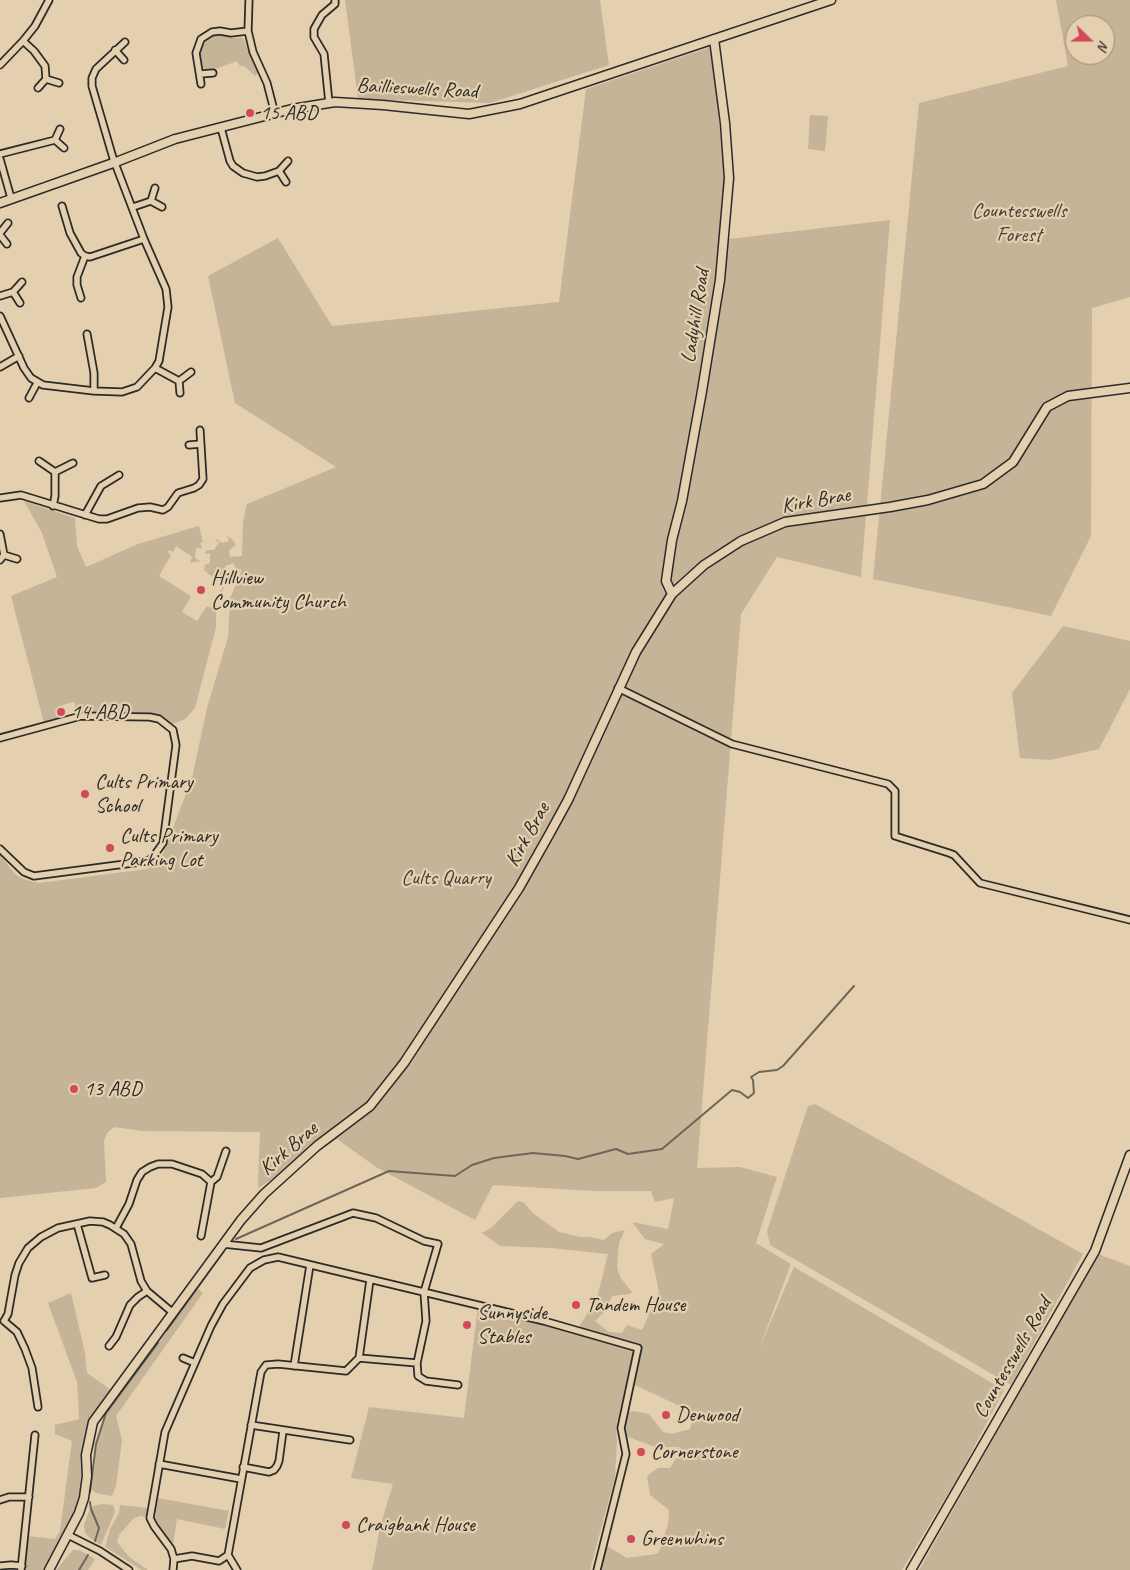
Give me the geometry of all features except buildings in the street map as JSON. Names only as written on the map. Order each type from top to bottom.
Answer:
[{"type":"street","points":[[0,65],[23,42],[35,26],[49,0]]},
{"type":"street","points":[[249,0],[248,31],[253,52],[267,83],[275,114]]},
{"type":"street","points":[[329,103],[324,54],[314,37],[314,29],[322,15],[335,4],[335,0]]},
{"type":"street","name":"Baillieswells Road","points":[[0,202],[116,162],[172,140],[292,109],[329,103],[383,105],[469,114],[520,104],[569,86],[831,0]]},
{"type":"street","points":[[201,84],[196,53],[198,45],[204,36],[220,31],[231,33],[248,31]]},
{"type":"street","name":"Ladyhill Road","points":[[672,594],[666,582],[672,540],[682,501],[702,390],[720,280],[729,178],[725,123],[714,39]]},
{"type":"street","points":[[23,42],[43,62],[46,79]]},
{"type":"street","points":[[0,316],[30,378],[50,386],[122,392],[137,387],[159,361],[166,322],[168,296],[161,275],[144,239],[108,143],[92,86],[92,78],[96,69],[125,42]]},
{"type":"street","points":[[116,50],[124,60]]},
{"type":"street","points":[[200,74],[213,73]]},
{"type":"street","points":[[46,79],[59,83]]},
{"type":"street","points":[[38,88],[46,79]]},
{"type":"street","points":[[221,128],[230,161],[243,173],[257,177],[279,171],[288,160]]},
{"type":"street","points":[[55,140],[60,129]]},
{"type":"street","points":[[55,140],[64,148]]},
{"type":"street","points":[[0,154],[55,140]]},
{"type":"street","points":[[0,159],[11,198]]},
{"type":"street","points":[[279,171],[286,182]]},
{"type":"street","points":[[151,201],[155,188]]},
{"type":"street","points":[[133,207],[151,201]]},
{"type":"street","points":[[151,201],[162,208]]},
{"type":"street","points":[[62,206],[70,233],[81,253],[85,256],[90,257],[144,239]]},
{"type":"street","points":[[7,244],[0,234],[8,223]]},
{"type":"street","points":[[81,298],[77,277],[85,256]]},
{"type":"street","points":[[0,296],[14,292],[22,282]]},
{"type":"street","points":[[14,292],[20,303]]},
{"type":"street","points":[[87,334],[94,373],[94,391]]},
{"type":"street","points":[[0,367],[19,356]]},
{"type":"street","points":[[155,368],[179,381]]},
{"type":"street","points":[[179,381],[191,372]]},
{"type":"street","points":[[179,381],[180,393]]},
{"type":"street","points":[[29,398],[36,382]]},
{"type":"street","name":"Kirk Brae","points":[[49,1570],[80,1513],[84,1498],[86,1455],[92,1422],[223,1244],[264,1194],[317,1146],[370,1106],[404,1063],[519,888],[550,834],[568,800],[636,652],[672,594],[704,565],[741,542],[785,522],[928,500],[983,484],[1013,462],[1046,407],[1068,396],[1130,388]]},
{"type":"street","points":[[0,498],[21,496],[99,519],[107,519],[138,508],[150,507],[163,510],[168,507],[178,494],[199,485],[203,479],[200,430]]},
{"type":"street","points":[[189,445],[201,444]]},
{"type":"street","points":[[39,461],[55,472]]},
{"type":"street","points":[[55,472],[73,463]]},
{"type":"street","points":[[53,506],[55,472]]},
{"type":"street","points":[[85,516],[101,486],[119,475]]},
{"type":"street","points":[[0,534],[2,558],[17,559]]},
{"type":"street","points":[[618,688],[732,744],[888,784],[895,791],[895,836],[954,855],[980,883],[1130,920]]},
{"type":"street","points":[[0,738],[81,716],[150,718],[160,719],[173,730],[176,745],[163,843],[154,857],[148,861],[34,876],[24,872],[0,849]]},
{"type":"street","points":[[201,1236],[210,1182],[217,1177],[226,1151]]},
{"type":"street","name":"Countesswells Road","points":[[911,1570],[1095,1252],[1130,1155]]},
{"type":"street","points":[[116,1228],[129,1204],[137,1180],[142,1172],[158,1164],[172,1164],[202,1174],[210,1182]]},
{"type":"street","points":[[223,1244],[261,1248],[353,1213],[376,1218],[424,1241],[438,1244],[424,1292],[426,1321],[417,1363],[418,1376],[426,1381],[458,1386]]},
{"type":"street","points":[[38,1407],[32,1368],[25,1349],[17,1332],[2,1321],[8,1314],[19,1263],[28,1248],[41,1237],[58,1228],[97,1221],[116,1228],[124,1234],[130,1244],[141,1281],[146,1291],[172,1312]]},
{"type":"street","points":[[77,1224],[92,1278],[105,1275]]},
{"type":"street","points":[[202,1229],[210,1231]]},
{"type":"street","points":[[172,1570],[174,1559],[171,1549],[150,1518],[165,1432],[178,1405],[185,1382],[215,1319],[245,1273],[259,1262],[278,1257],[544,1321],[638,1348],[621,1428],[626,1454],[597,1570]]},
{"type":"street","points":[[294,1366],[310,1265]]},
{"type":"street","points":[[237,1570],[228,1555],[263,1368],[270,1363],[346,1371],[359,1358],[370,1280]]},
{"type":"street","points":[[109,1346],[116,1337],[130,1306],[146,1291]]},
{"type":"street","points":[[183,1358],[195,1362]]},
{"type":"street","points":[[359,1358],[417,1363]]},
{"type":"street","points":[[251,1425],[350,1440]]},
{"type":"street","points":[[243,1467],[269,1472],[277,1466],[283,1431]]},
{"type":"street","points":[[0,1566],[11,1565],[21,1568],[35,1435]]},
{"type":"street","points":[[159,1464],[241,1479]]},
{"type":"street","points":[[0,1500],[10,1497],[29,1497]]},
{"type":"street","points":[[68,1535],[100,1551],[121,1568],[129,1570]]},
{"type":"street","points":[[174,1559],[192,1556],[219,1561],[228,1555]]},
{"type":"green space","points":[[345,0],[600,0],[609,65],[490,103],[358,99]]},
{"type":"green space","name":"Countesswells Forest","points":[[1056,0],[1130,0],[1130,297],[1092,308],[1091,536],[1051,616],[873,579],[919,103],[1068,65],[1115,65],[1115,15],[1065,15],[1065,50]]},
{"type":"green space","points":[[219,33],[231,38],[243,38],[258,73],[255,76],[244,66],[240,66],[237,61],[213,70],[204,69],[198,55],[202,44],[212,34]]},
{"type":"green space","name":"Cults Quarry","points":[[711,47],[725,178],[729,239],[890,220],[861,577],[777,557],[741,614],[697,1168],[740,1167],[777,1177],[756,1243],[791,1264],[759,1349],[794,1267],[1004,1390],[962,1470],[902,1570],[599,1570],[607,1546],[627,1558],[659,1552],[668,1524],[669,1510],[650,1495],[647,1476],[658,1468],[670,1468],[678,1456],[679,1447],[655,1447],[626,1436],[624,1413],[633,1411],[649,1414],[663,1432],[671,1434],[690,1429],[694,1413],[631,1383],[633,1352],[616,1428],[615,1477],[590,1570],[372,1570],[380,1527],[393,1484],[351,1478],[369,1407],[464,1418],[478,1306],[577,1330],[597,1298],[608,1254],[551,1248],[500,1246],[482,1233],[491,1228],[518,1201],[523,1202],[534,1214],[559,1232],[604,1240],[612,1233],[625,1230],[619,1243],[617,1267],[620,1277],[632,1292],[630,1294],[612,1296],[607,1309],[595,1321],[609,1332],[622,1333],[627,1325],[642,1330],[659,1292],[651,1254],[664,1244],[645,1239],[632,1222],[668,1229],[674,1198],[655,1202],[651,1191],[593,1191],[493,1185],[475,1220],[376,1167],[337,1139],[258,1188],[260,1132],[142,1131],[114,1127],[107,1133],[104,1141],[106,1182],[96,1188],[0,1198],[0,855],[16,875],[39,883],[147,869],[156,863],[163,854],[192,778],[207,708],[228,637],[230,599],[242,569],[237,571],[234,563],[225,566],[226,577],[231,576],[230,579],[224,583],[216,580],[204,570],[205,565],[210,563],[210,553],[205,554],[205,552],[214,550],[219,542],[215,541],[216,539],[222,543],[229,541],[227,536],[236,545],[229,550],[230,557],[242,556],[243,522],[247,504],[336,467],[235,403],[208,276],[278,238],[332,326],[559,302],[586,89]]},
{"type":"green space","points":[[810,115],[828,116],[825,151],[808,149]]},
{"type":"green space","points":[[24,501],[75,518],[77,546],[86,567],[138,544],[199,526],[203,542],[200,543],[202,548],[196,548],[195,558],[200,561],[190,563],[192,557],[176,546],[173,552],[169,550],[168,552],[171,555],[159,576],[191,596],[182,612],[197,621],[207,606],[210,608],[224,588],[216,603],[216,627],[195,708],[185,719],[173,724],[165,718],[151,714],[75,715],[75,703],[73,702],[59,706],[59,719],[44,723],[11,596],[57,577],[42,533]]},
{"type":"green space","points":[[1063,626],[1130,641],[1130,689],[1099,749],[1050,760],[1020,758],[1012,693]]},
{"type":"green space","points":[[815,1104],[1083,1254],[1011,1385],[770,1245],[767,1231],[808,1106]]},
{"type":"green space","points":[[1098,1254],[1130,1266],[1130,1570],[919,1570]]},
{"type":"green space","points":[[197,1288],[203,1293],[116,1416],[122,1440],[116,1486],[112,1496],[96,1493],[90,1488],[96,1444],[106,1413]]},
{"type":"green space","points":[[71,1293],[85,1353],[87,1373],[114,1392],[92,1422],[87,1476],[73,1527],[66,1529],[44,1570],[25,1570],[28,1536],[55,1539],[60,1531],[72,1441],[55,1434],[55,1425],[79,1419],[77,1382],[48,1303]]},
{"type":"green space","points":[[158,1498],[229,1511],[225,1529],[177,1519],[173,1544],[158,1525],[155,1517]]},
{"type":"green space","points":[[102,1504],[113,1505],[115,1512],[101,1545],[85,1533],[84,1525],[93,1506]]},
{"type":"green space","points":[[120,1505],[148,1508],[147,1517],[140,1516],[134,1518],[119,1535],[117,1542],[129,1557],[148,1570],[142,1570],[105,1547],[110,1529],[119,1513]]},
{"type":"green space","points":[[73,1550],[79,1550],[95,1559],[88,1570],[56,1570]]},
{"type":"waterway","points":[[236,1239],[389,1171],[455,1176],[472,1165],[494,1158],[533,1153],[578,1159],[616,1149],[628,1154],[662,1149],[732,1090],[740,1092],[748,1098],[754,1093],[751,1077],[759,1072],[777,1070],[783,1066],[854,986]]},
{"type":"waterway","points":[[167,1330],[224,1251]]},
{"type":"waterway","points":[[90,1492],[96,1444],[106,1413],[158,1343]]},
{"type":"waterway","points":[[90,1502],[99,1528],[95,1541]]},
{"type":"waterway","points":[[79,1570],[88,1555]]},
{"type":"place","name":"15 ABD","points":[[250,113]]},
{"type":"place","name":"Hillview Community Church","points":[[201,590]]},
{"type":"place","name":"14 ABD","points":[[61,712]]},
{"type":"place","name":"Cults Primary School","points":[[85,794]]},
{"type":"place","name":"Cults Primary Parking Lot","points":[[110,848]]},
{"type":"place","name":"13 ABD","points":[[74,1089]]},
{"type":"place","name":"Tandem House","points":[[576,1305]]},
{"type":"place","name":"Sunnyside Stables","points":[[467,1325]]},
{"type":"place","name":"Denwood","points":[[666,1415]]},
{"type":"place","name":"Cornerstone","points":[[641,1452]]},
{"type":"place","name":"Craigbank House","points":[[346,1525]]},
{"type":"place","name":"Greenwhins","points":[[631,1539]]}]
